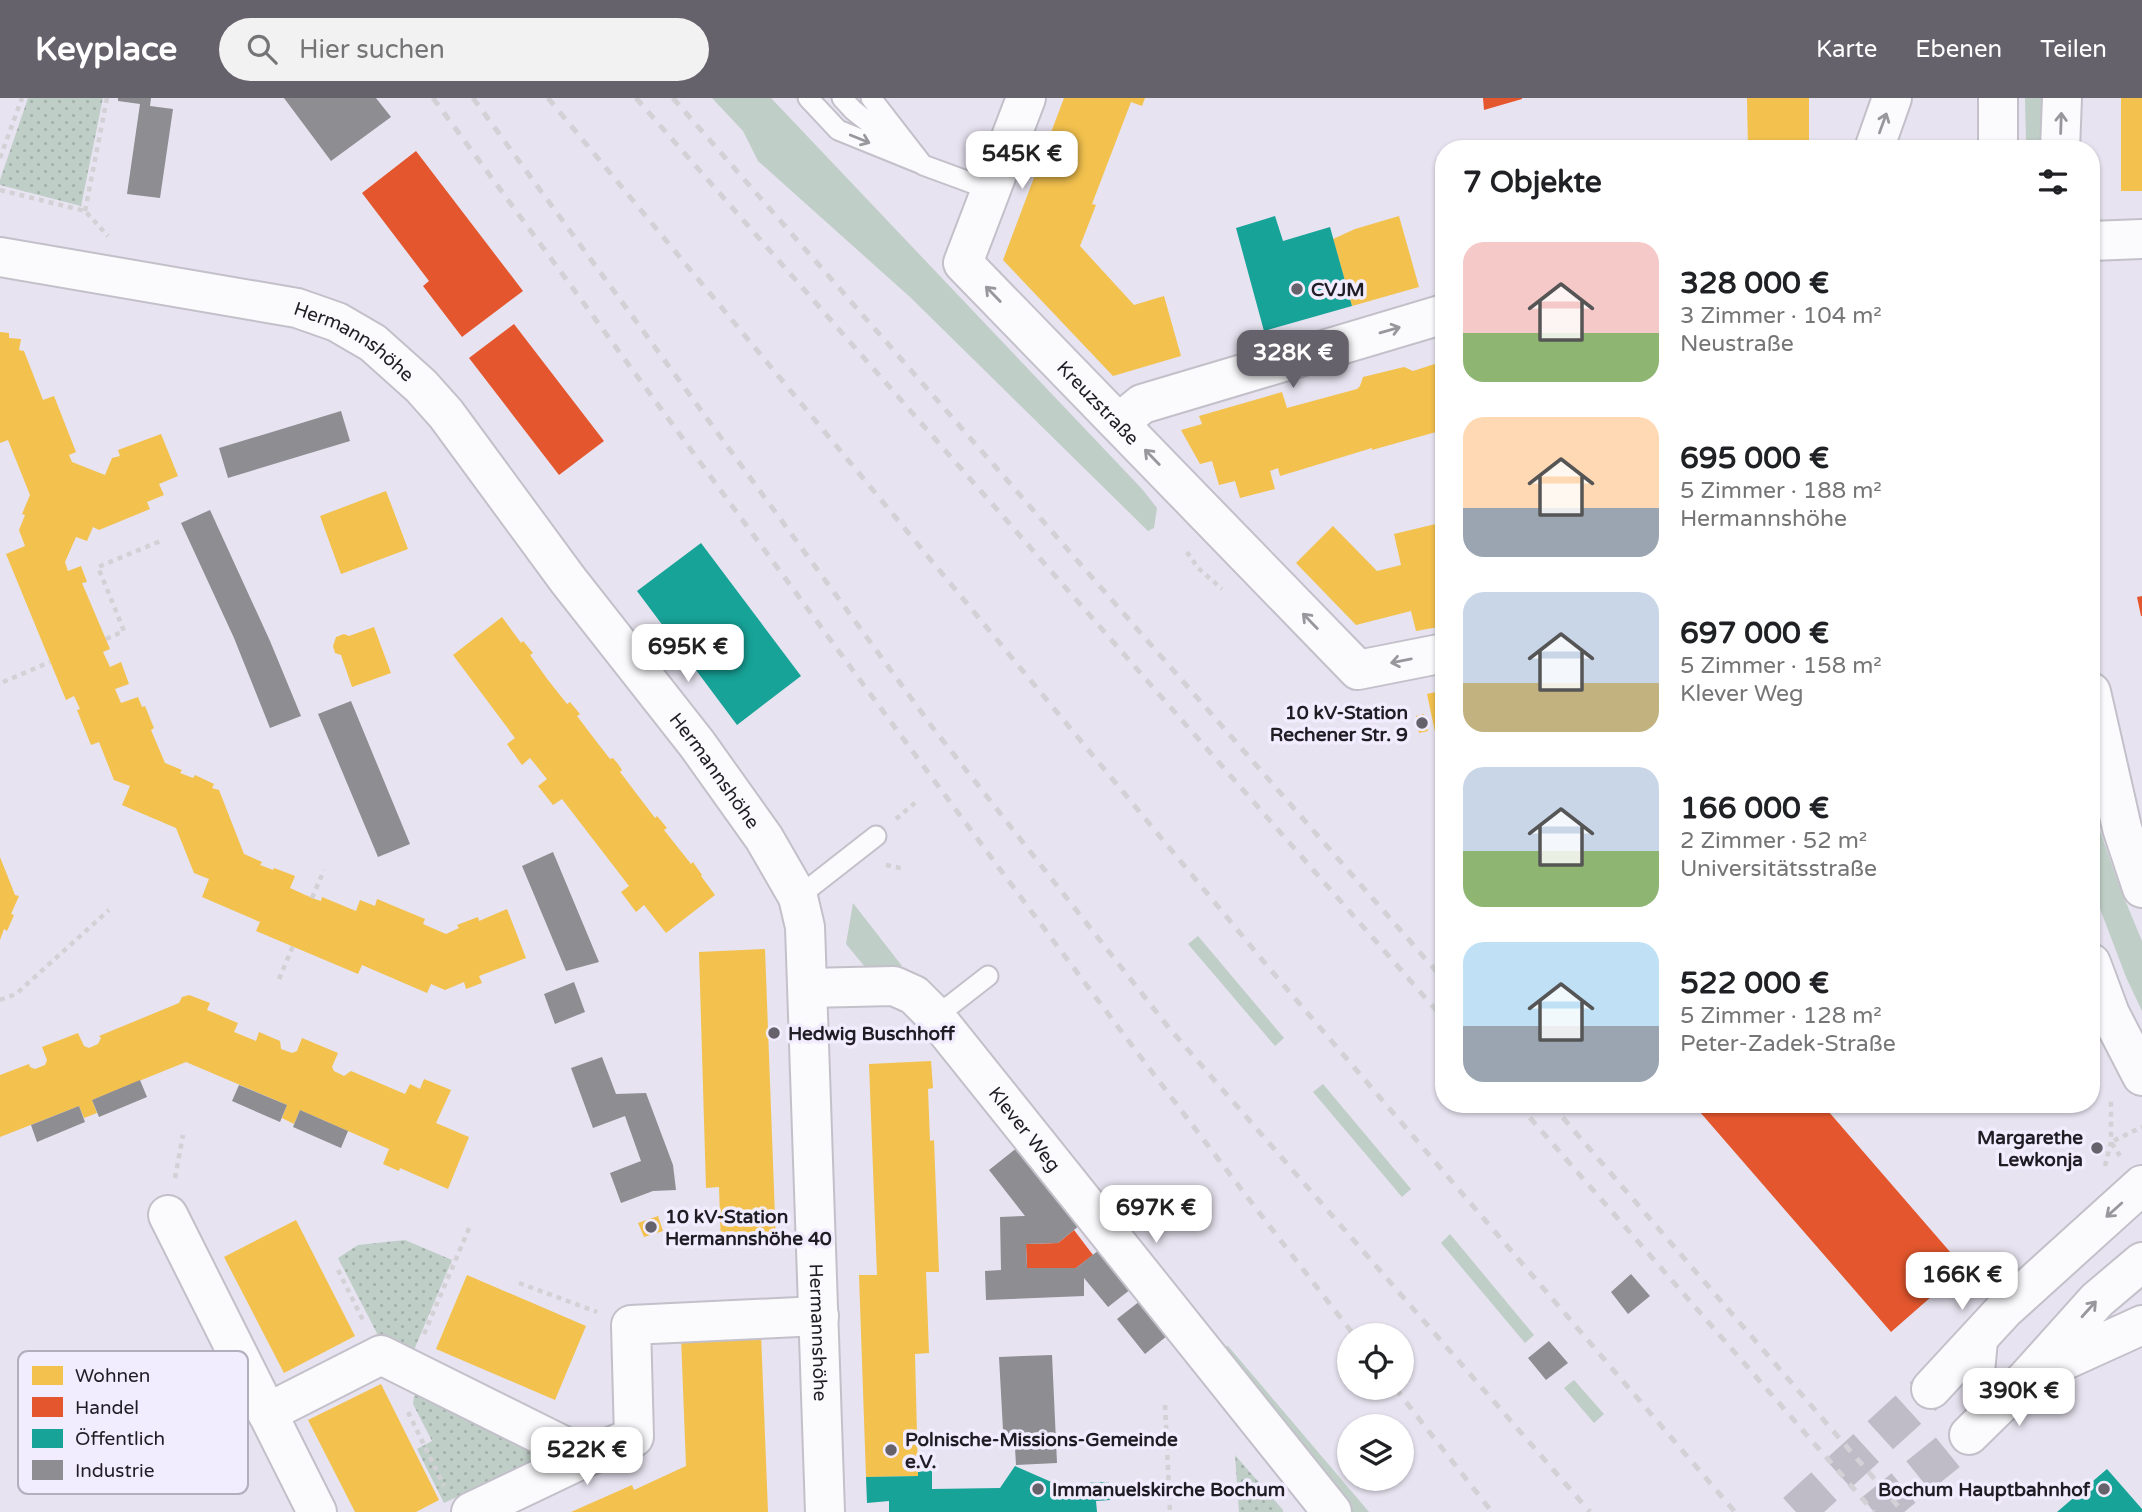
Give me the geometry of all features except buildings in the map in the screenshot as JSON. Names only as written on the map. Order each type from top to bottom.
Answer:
[{"type":"street","name":"Kreuzstraße","points":[[1026,98],[976,185],[963,263],[1358,670],[1435,655]]},
{"type":"street","points":[[1877,140],[1892,98]]},
{"type":"street","points":[[1998,98],[1998,140]]},
{"type":"street","points":[[2060,140],[2062,98]]},
{"type":"street","name":"Hermannshöhe","points":[[0,257],[297,308],[338,322],[373,343],[421,386],[446,414],[568,580],[713,765],[764,838],[798,897],[805,927],[825,1512]]},
{"type":"street","points":[[1119,423],[1142,404],[1435,317]]},
{"type":"street","points":[[2100,721],[2132,825],[2142,888]]},
{"type":"street","name":"Klever Weg","points":[[808,988],[894,986],[914,995],[934,1015],[1332,1512]]},
{"type":"street","points":[[2100,987],[2110,1014],[2126,1084]]},
{"type":"street","points":[[1931,1389],[2042,1274],[2142,1185]]},
{"type":"street","points":[[168,1215],[236,1351]]},
{"type":"street","points":[[1974,1430],[2027,1378],[2097,1300],[2142,1262]]},
{"type":"street","points":[[471,1512],[634,1437],[631,1325],[820,1316]]},
{"type":"street","points":[[2027,1378],[2142,1325]]},
{"type":"street","points":[[267,1413],[381,1355],[586,1457]]},
{"type":"street","points":[[248,1375],[317,1512]]},
{"type":"lane","points":[[808,98],[838,130],[976,185]]},
{"type":"lane","points":[[871,98],[923,165]]},
{"type":"lane","points":[[847,104],[923,165]]},
{"type":"lane","points":[[798,897],[876,836]]},
{"type":"lane","points":[[934,1015],[988,976]]},
{"type":"lane","points":[[1974,1430],[1988,1327]]},
{"type":"path","points":[[0,158],[22,98]]},
{"type":"path","points":[[85,211],[107,98]]},
{"type":"path","points":[[0,190],[85,211],[107,234],[127,279]]},
{"type":"path","points":[[106,639],[124,631],[98,567],[163,540]]},
{"type":"path","points":[[1198,568],[1226,592]]},
{"type":"path","points":[[3,682],[50,662]]},
{"type":"path","points":[[312,898],[324,870]]},
{"type":"path","points":[[0,1000],[16,994],[109,910]]},
{"type":"path","points":[[279,979],[293,946]]},
{"type":"path","points":[[2104,1169],[2126,1084]]},
{"type":"path","points":[[2111,1142],[2142,1127]]},
{"type":"path","points":[[408,1370],[470,1226]]},
{"type":"path","points":[[520,1283],[631,1325]]},
{"type":"path","points":[[1165,1405],[1170,1512]]},
{"type":"shaded area","points":[[28,98],[103,98],[81,206],[0,185]]},
{"type":"shaded area","points":[[712,98],[771,98],[1142,489],[1157,508],[1154,528],[1148,531],[910,297],[758,161],[743,131]]},
{"type":"shaded area","points":[[2025,98],[2045,98],[2042,140],[2026,140]]},
{"type":"shaded area","points":[[2100,831],[2142,941],[2142,1011],[2100,909]]},
{"type":"shaded area","points":[[853,903],[902,966],[865,967],[846,944]]},
{"type":"shaded area","points":[[1198,936],[1284,1038],[1275,1046],[1188,944]]},
{"type":"shaded area","points":[[1323,1084],[1411,1189],[1402,1197],[1313,1092]]},
{"type":"shaded area","points":[[1450,1234],[1534,1335],[1525,1343],[1441,1243]]},
{"type":"shaded area","points":[[405,1240],[452,1260],[411,1357],[381,1341],[338,1258],[358,1245]]},
{"type":"shaded area","points":[[1228,1346],[1337,1474],[1337,1491],[1351,1491],[1369,1512],[1344,1512],[1223,1347]]},
{"type":"shaded area","points":[[1574,1380],[1604,1414],[1594,1423],[1564,1388]]},
{"type":"shaded area","points":[[417,1394],[538,1456],[541,1461],[462,1501],[459,1496],[444,1503],[417,1449],[432,1441],[413,1404]]},
{"type":"shaded area","points":[[1235,1455],[1283,1510],[1283,1512],[1239,1512]]},
{"type":"tunnel","points":[[1796,1512],[1931,1389]]},
{"type":"tunnel","points":[[1874,1512],[1969,1435]]},
{"type":"railway","points":[[433,98],[1004,875],[1345,1323]]},
{"type":"railway","points":[[473,98],[933,728],[1169,1028],[1590,1512]]},
{"type":"railway","points":[[548,98],[1269,968],[1735,1512]]},
{"type":"railway","points":[[636,98],[1435,1009]]},
{"type":"railway","points":[[673,98],[1435,970]]},
{"type":"railway","points":[[1526,1113],[1874,1512]]},
{"type":"railway","points":[[1559,1113],[1903,1512]]},
{"type":"railway","points":[[1404,1400],[1492,1512]]},
{"type":"place","name":"CVJM","points":[[1297,289]]},
{"type":"place","name":"10 kV-Station Rechener Str. 9","points":[[1422,723]]},
{"type":"place","name":"Hedwig Buschhoff","points":[[774,1033]]},
{"type":"place","name":"Margarethe Lewkonja","points":[[2097,1148]]},
{"type":"place","name":"10 kV-Station Hermannshöhe 40","points":[[651,1227]]},
{"type":"place","name":"Polnische-Missions-Gemeinde e.V.","points":[[891,1450]]},
{"type":"place","name":"Immanuelskirche Bochum","points":[[1038,1489]]},
{"type":"place","name":"Bochum Hauptbahnhof","points":[[2104,1489]]}]
